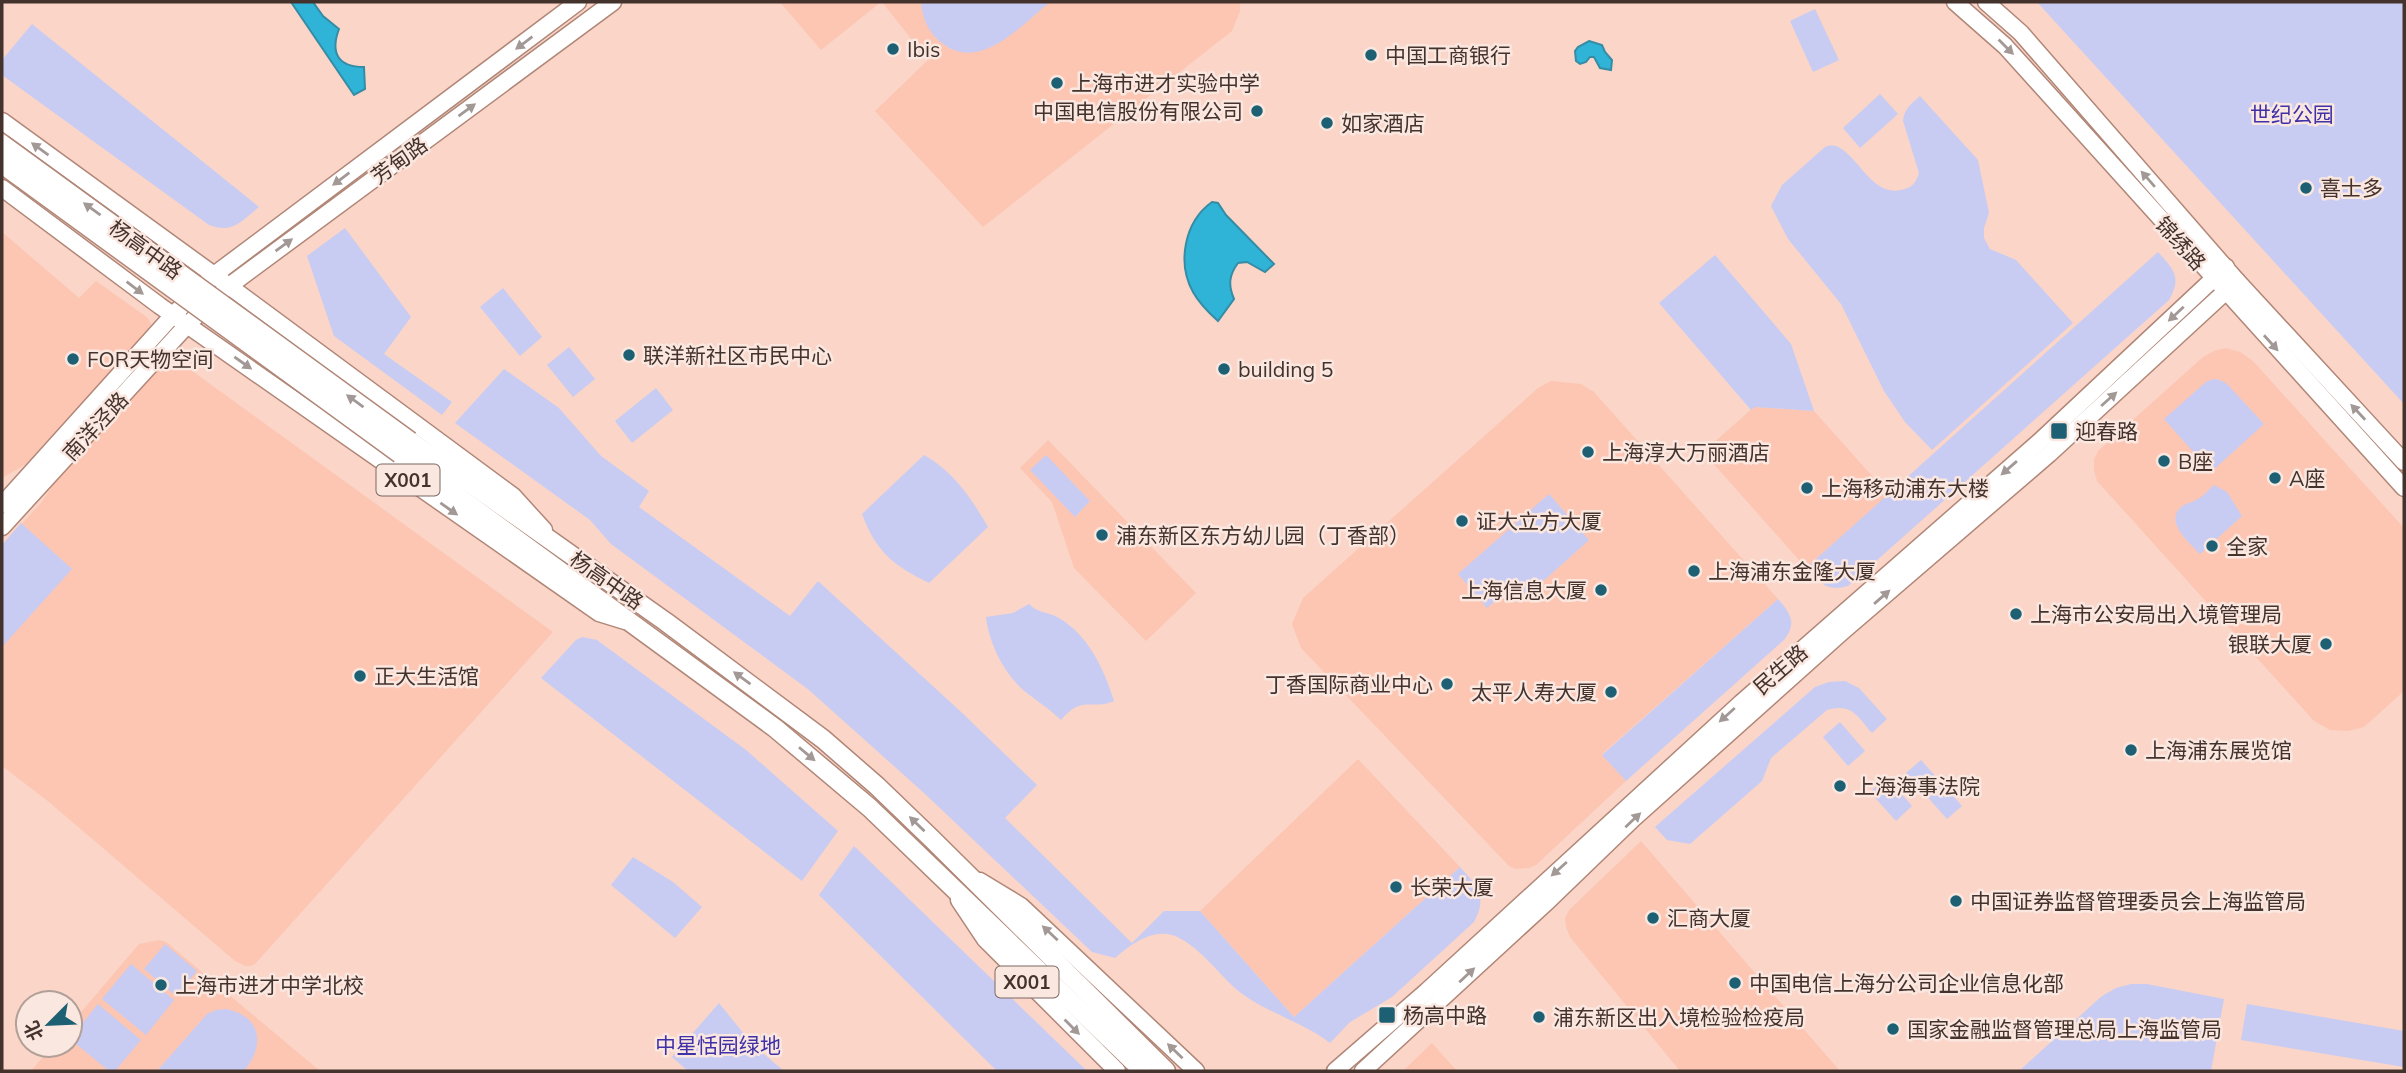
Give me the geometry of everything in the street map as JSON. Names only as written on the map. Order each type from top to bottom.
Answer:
[{"type":"highway","name":"杨高中路","points":[[2,144],[775,727],[870,808],[1143,1071]]},
{"type":"highway","name":"杨高中路","points":[[2,164],[405,447],[557,545],[823,739],[877,786],[1166,1071]]},
{"type":"main road","name":"芳甸路","points":[[173,314],[214,275],[578,2]]},
{"type":"main road","name":"芳甸路","points":[[188,324],[614,2]]},
{"type":"main road","name":"锦绣路","points":[[1955,2],[2005,46],[2232,287],[2404,462]]},
{"type":"main road","name":"锦绣路","points":[[1986,2],[2021,33],[2219,273]]},
{"type":"main road","name":"杨高中路","points":[[2,121],[234,290]]},
{"type":"main road","name":"杨高中路","points":[[2,188],[173,314],[599,613],[635,624]]},
{"type":"main road","name":"民生路","points":[[1335,1071],[1427,991],[1731,711],[2049,433],[2219,273]]},
{"type":"main road","name":"锦绣路","points":[[2232,287],[2404,488]]},
{"type":"main road","name":"民生路","points":[[1363,1071],[1634,818],[1842,632],[2049,454],[2232,287]]},
{"type":"main road","name":"X001","points":[[234,290],[513,496],[557,545]]},
{"type":"main road","name":"南洋泾路","points":[[2,505],[173,314]]},
{"type":"main road","name":"南洋泾路","points":[[2,527],[188,324]]},
{"type":"main road","name":"X001","points":[[965,872],[1021,906],[1196,1071]]},
{"type":"main road","name":"杨高中路","points":[[948,883],[985,939],[1117,1071]]},
{"type":"shaded area","points":[[780,2],[881,2],[821,50]]},
{"type":"shaded area","name":"上海市进才实验中学","points":[[882,2],[1240,2],[1240,11],[1232,31],[983,227],[875,111],[928,60]]},
{"type":"shaded area","points":[[2,232],[79,298],[96,281],[148,318],[152,326],[26,464],[2,478]]},
{"type":"shaded area","points":[[2226,348],[2240,352],[2253,361],[2404,528],[2404,691],[2364,727],[2348,731],[2330,730],[2314,721],[2097,481],[2094,459],[2098,451],[2203,357]]},
{"type":"shaded area","points":[[172,364],[188,368],[553,632],[255,964],[250,966],[235,961],[49,802],[2,766],[2,545],[41,503],[60,474],[153,373]]},
{"type":"shaded area","points":[[1551,381],[1581,384],[1594,392],[1778,599],[1602,754],[1626,781],[1536,865],[1515,869],[1509,866],[1301,648],[1292,624],[1303,598],[1538,388]]},
{"type":"shaded area","points":[[1754,407],[1814,411],[1889,495],[1806,568],[1703,452]]},
{"type":"shaded area","name":"浦东新区东方幼儿园（丁香部）","points":[[1048,440],[1196,593],[1146,641],[1074,568],[1052,502],[1020,468]]},
{"type":"shaded area","points":[[1358,759],[1460,867],[1294,1017],[1200,911]]},
{"type":"shaded area","points":[[1641,841],[1840,1071],[1680,1071],[1570,937],[1566,927],[1565,918],[1569,910]]},
{"type":"shaded area","name":"上海市进才中学北校","points":[[159,940],[166,942],[320,1071],[31,1071],[41,1059],[84,1059],[84,1009],[139,944]]},
{"type":"shaded area","points":[[1432,1043],[1457,1071],[1403,1071]]},
{"type":"green space","points":[[921,2],[1050,2],[1000,42],[972,52],[958,51],[938,40],[927,25]]},
{"type":"green space","name":"世纪公园","points":[[2037,2],[2404,2],[2404,404]]},
{"type":"green space","points":[[1815,9],[1839,60],[1813,72],[1790,21]]},
{"type":"green space","points":[[32,24],[259,207],[231,227],[209,225],[2,75],[2,60]]},
{"type":"green space","points":[[1880,94],[1898,114],[1860,148],[1843,128]]},
{"type":"green space","points":[[1920,96],[1978,160],[1989,213],[1984,238],[1990,249],[2016,260],[2073,323],[1932,450],[1905,422],[1884,391],[1841,304],[1788,239],[1771,206],[1782,185],[1829,146],[1838,147],[1847,153],[1882,188],[1901,190],[1911,186],[1919,173],[1903,121],[1906,110]]},
{"type":"green space","points":[[345,228],[411,317],[384,354],[452,402],[442,415],[334,336],[307,256]]},
{"type":"green space","points":[[2158,252],[2174,274],[2175,285],[2169,300],[1848,586],[1829,587],[1806,568]]},
{"type":"green space","points":[[1715,255],[1791,344],[1814,411],[1755,407],[1751,410],[1659,303]]},
{"type":"green space","points":[[503,288],[542,337],[520,356],[480,307]]},
{"type":"green space","points":[[569,347],[595,379],[573,397],[547,365]]},
{"type":"green space","points":[[504,369],[559,408],[601,456],[649,491],[639,507],[790,616],[818,581],[1037,785],[1005,818],[1132,943],[1164,911],[1200,911],[1294,1017],[1460,867],[1479,892],[1480,905],[1474,922],[1392,997],[1350,1022],[1330,1043],[1241,993],[1191,945],[1172,935],[1149,936],[1134,943],[1115,958],[1092,952],[924,793],[809,690],[611,544],[590,520],[455,423]]},
{"type":"green space","points":[[2213,379],[2227,384],[2264,424],[2211,472],[2164,419],[2206,382]]},
{"type":"green space","points":[[656,388],[673,410],[632,443],[615,421]]},
{"type":"green space","points":[[924,455],[944,469],[961,486],[988,527],[929,583],[896,564],[880,548],[862,514]]},
{"type":"green space","points":[[1046,455],[1090,501],[1075,517],[1030,470]]},
{"type":"green space","points":[[2214,485],[2227,492],[2242,516],[2200,554],[2180,532],[2175,519],[2181,507],[2199,499]]},
{"type":"green space","points":[[1549,494],[1589,540],[1519,603],[1508,590],[1487,608],[1458,574]]},
{"type":"green space","points":[[21,523],[72,569],[2,647],[2,545]]},
{"type":"green space","points":[[1778,599],[1791,619],[1790,629],[1784,640],[1626,781],[1602,755]]},
{"type":"green space","points":[[1029,604],[1059,618],[1079,634],[1100,665],[1114,701],[1075,707],[1061,720],[1015,682],[994,646],[986,617],[1013,613]]},
{"type":"green space","points":[[582,637],[597,640],[746,750],[838,831],[802,881],[541,678],[576,640]]},
{"type":"green space","points":[[1845,681],[1859,688],[1887,719],[1872,733],[1853,712],[1842,708],[1827,710],[1771,758],[1762,781],[1690,844],[1667,840],[1655,827],[1815,687],[1829,682]]},
{"type":"green space","points":[[1840,722],[1865,751],[1848,766],[1823,737]]},
{"type":"green space","points":[[1921,760],[1962,806],[1947,819],[1906,773]]},
{"type":"green space","points":[[1887,777],[1912,806],[1896,821],[1870,792]]},
{"type":"green space","points":[[854,846],[1087,1071],[997,1071],[819,895]]},
{"type":"green space","points":[[633,857],[673,882],[702,907],[675,938],[611,885]]},
{"type":"green space","points":[[165,944],[197,971],[176,996],[144,969]]},
{"type":"green space","points":[[131,964],[174,1000],[146,1035],[102,999]]},
{"type":"green space","points":[[2131,984],[2147,984],[2224,999],[2211,1071],[2019,1071],[2102,996]]},
{"type":"green space","name":"中星恬园绿地","points":[[719,1003],[753,1045],[784,1071],[688,1071],[672,1057]]},
{"type":"green space","points":[[98,1004],[141,1040],[115,1071],[109,1071],[84,1050],[84,1022]]},
{"type":"green space","points":[[2247,1004],[2404,1031],[2404,1067],[2241,1040]]},
{"type":"green space","points":[[227,1009],[247,1019],[256,1034],[255,1052],[244,1071],[157,1071],[207,1014]]},
{"type":"water","points":[[291,2],[313,2],[323,16],[339,29],[335,45],[338,57],[348,64],[364,67],[365,89],[354,95]]},
{"type":"water","points":[[1589,41],[1602,45],[1612,60],[1611,70],[1600,68],[1594,57],[1580,64],[1576,61],[1575,51]]},
{"type":"water","points":[[1212,202],[1218,203],[1226,215],[1274,264],[1265,272],[1247,262],[1238,263],[1230,280],[1234,299],[1218,321],[1198,300],[1185,269],[1189,232],[1202,210]]},
{"type":"place","name":"Ibis","points":[[893,49]]},
{"type":"place","name":"中国工商银行","points":[[1371,55]]},
{"type":"place","name":"上海市进才实验中学","points":[[1057,83]]},
{"type":"place","name":"中国电信股份有限公司","points":[[1257,111]]},
{"type":"place","name":"如家酒店","points":[[1327,123]]},
{"type":"place","name":"喜士多","points":[[2306,188]]},
{"type":"place","name":"联洋新社区市民中心","points":[[629,355]]},
{"type":"place","name":"FOR天物空间","points":[[73,359]]},
{"type":"place","name":"building 5","points":[[1224,369]]},
{"type":"place","name":"迎春路","points":[[2059,431]]},
{"type":"place","name":"上海淳大万丽酒店","points":[[1588,452]]},
{"type":"place","name":"B座","points":[[2164,461]]},
{"type":"place","name":"A座","points":[[2275,478]]},
{"type":"place","name":"上海移动浦东大楼","points":[[1807,488]]},
{"type":"place","name":"证大立方大厦","points":[[1462,521]]},
{"type":"place","name":"浦东新区东方幼儿园（丁香部）","points":[[1102,535]]},
{"type":"place","name":"全家","points":[[2212,546]]},
{"type":"place","name":"上海浦东金隆大厦","points":[[1694,571]]},
{"type":"place","name":"上海信息大厦","points":[[1601,590]]},
{"type":"place","name":"上海市公安局出入境管理局","points":[[2016,614]]},
{"type":"place","name":"银联大厦","points":[[2326,644]]},
{"type":"place","name":"正大生活馆","points":[[360,676]]},
{"type":"place","name":"丁香国际商业中心","points":[[1447,684]]},
{"type":"place","name":"太平人寿大厦","points":[[1611,692]]},
{"type":"place","name":"上海浦东展览馆","points":[[2131,750]]},
{"type":"place","name":"上海海事法院","points":[[1840,786]]},
{"type":"place","name":"长荣大厦","points":[[1396,887]]},
{"type":"place","name":"中国证券监督管理委员会上海监管局","points":[[1956,901]]},
{"type":"place","name":"汇商大厦","points":[[1653,918]]},
{"type":"place","name":"中国电信上海分公司企业信息化部","points":[[1735,983]]},
{"type":"place","name":"上海市进才中学北校","points":[[161,985]]},
{"type":"place","name":"杨高中路","points":[[1387,1015]]},
{"type":"place","name":"浦东新区出入境检验检疫局","points":[[1539,1017]]},
{"type":"place","name":"国家金融监督管理总局上海监管局","points":[[1893,1029]]}]
